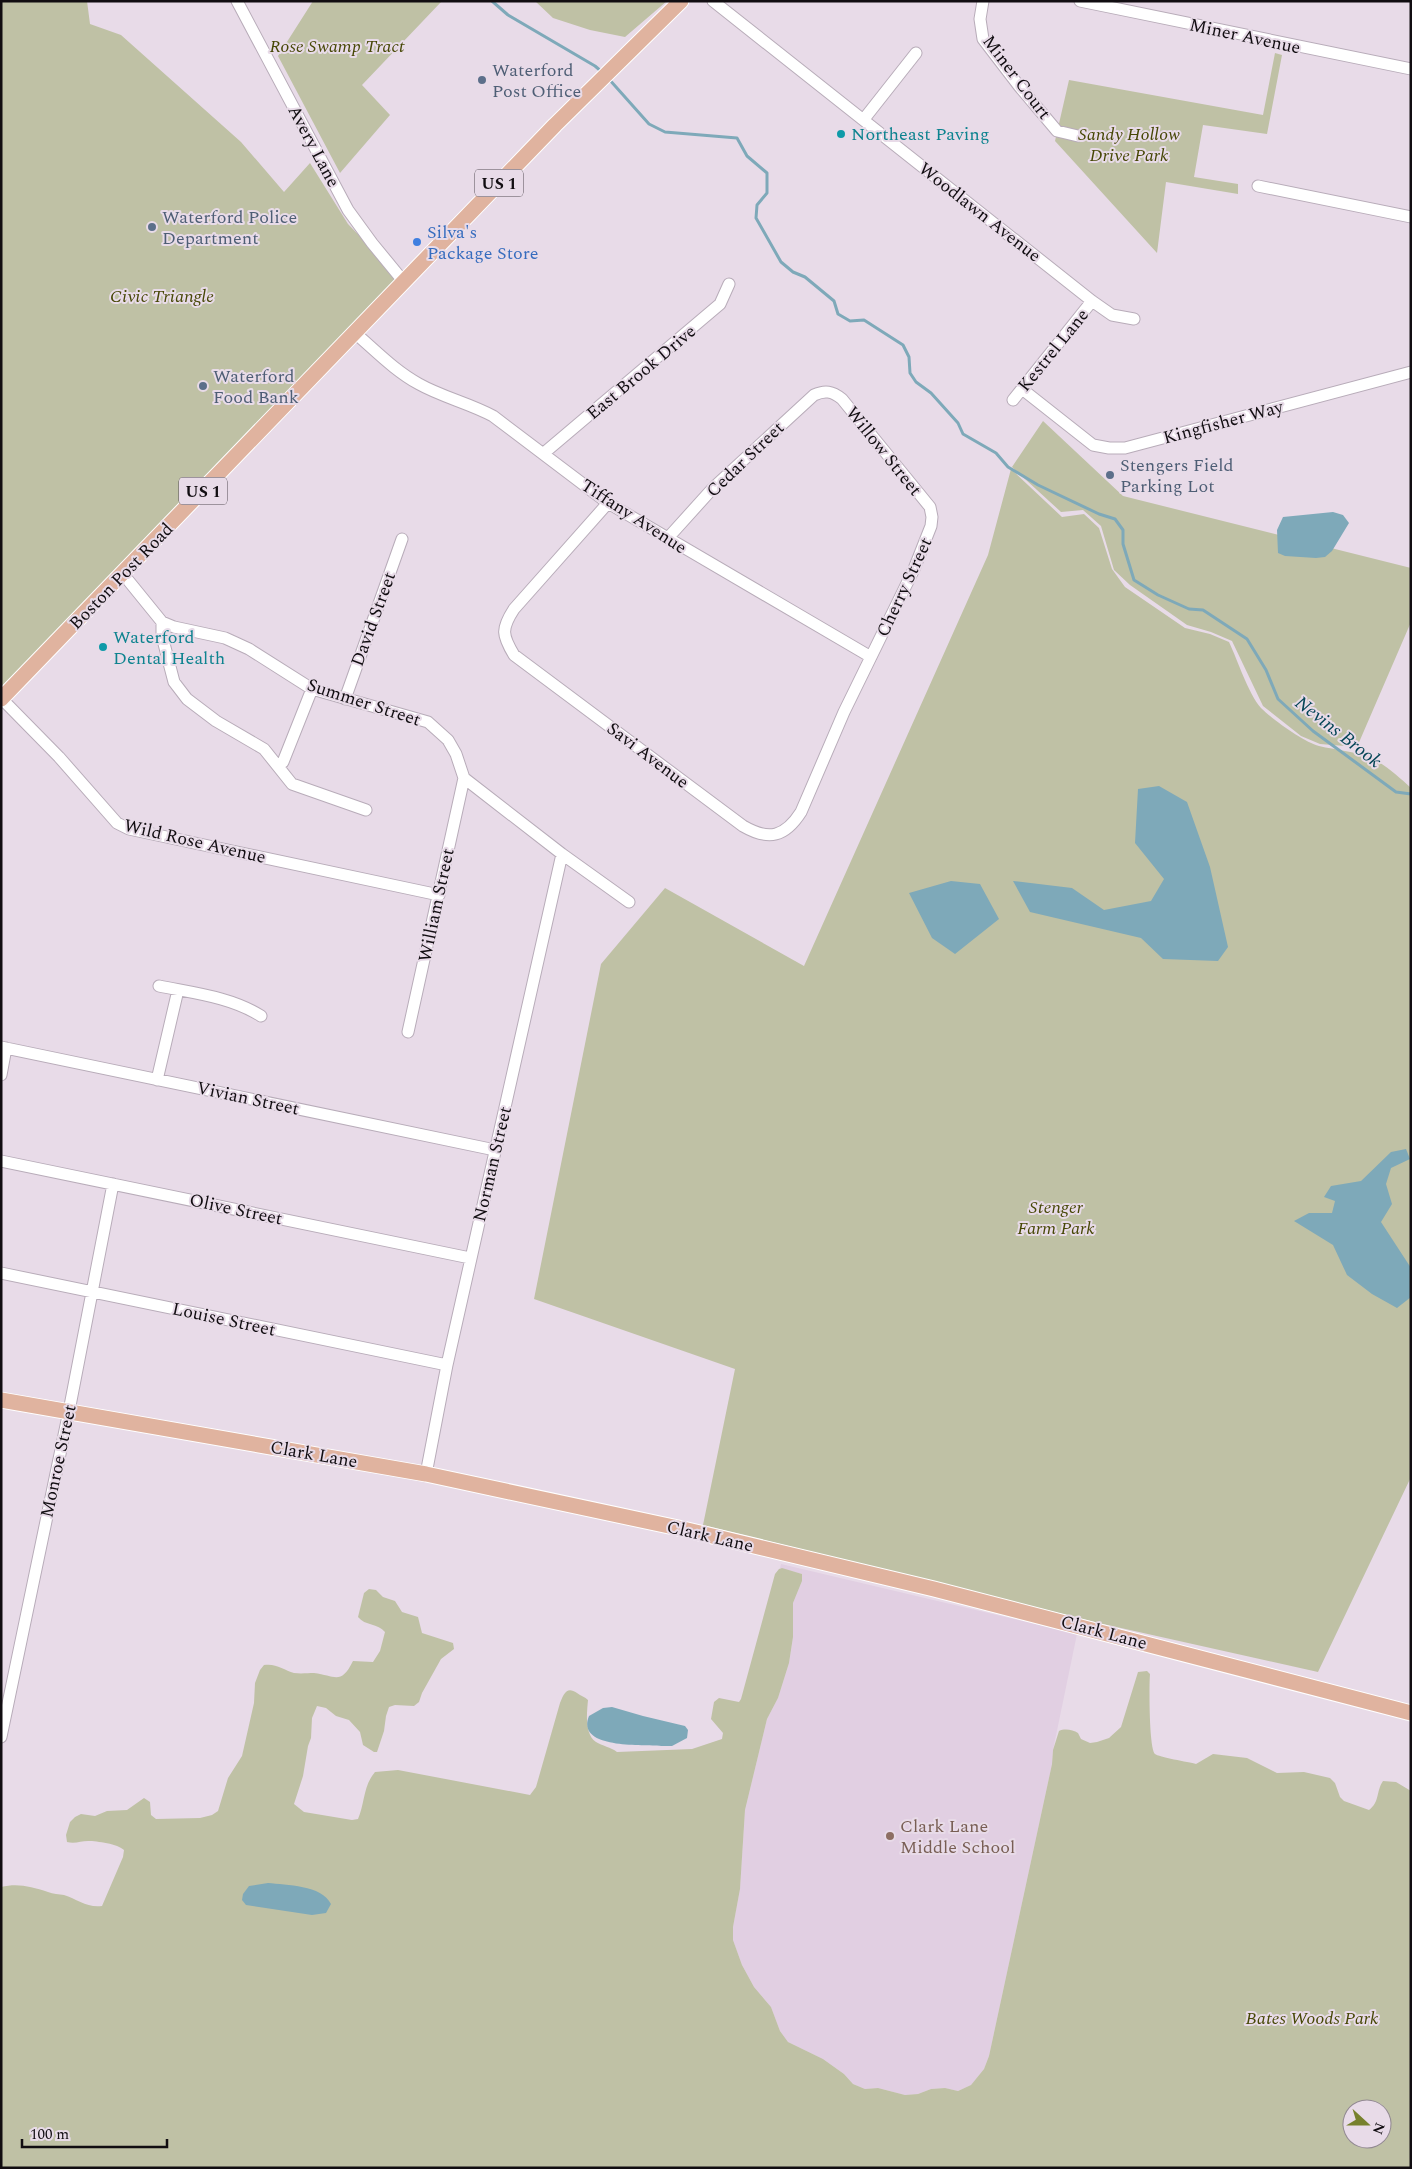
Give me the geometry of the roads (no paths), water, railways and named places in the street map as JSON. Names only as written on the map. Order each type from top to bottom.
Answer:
[{"type":"main road","name":"Boston Post Road","points":[[2,699],[404,282],[596,85],[681,1]]},
{"type":"main road","name":"Clark Lane","points":[[1,1400],[426,1474],[683,1529],[934,1588],[1411,1712]]},
{"type":"street","name":"Avery Lane","points":[[237,1],[348,210],[404,282]]},
{"type":"street","name":"Woodlawn Avenue","points":[[714,1],[1092,301],[1112,315],[1134,318]]},
{"type":"street","name":"Miner Court","points":[[983,1],[980,19],[983,38],[1019,86],[1058,131],[1078,136]]},
{"type":"street","name":"Miner Avenue","points":[[1080,1],[1411,69]]},
{"type":"street","points":[[864,119],[916,53]]},
{"type":"street","points":[[1258,186],[1411,217]]},
{"type":"street","name":"East Brook Drive","points":[[544,454],[720,304],[729,284]]},
{"type":"street","name":"Kestrel Lane","points":[[1013,400],[1092,301]]},
{"type":"street","name":"Tiffany Avenue","points":[[355,333],[403,374],[420,385],[475,406],[493,416],[608,503],[871,657]]},
{"type":"street","name":"Kingfisher Way","points":[[1022,389],[1093,445],[1125,448],[1411,372]]},
{"type":"street","name":"Willow Street","points":[[830,392],[842,399],[930,507],[932,517]]},
{"type":"street","name":"Cedar Street","points":[[667,539],[713,488],[764,439],[814,395],[830,392]]},
{"type":"street","name":"Savi Avenue","points":[[608,503],[514,609],[507,620],[504,633],[508,644],[514,655],[743,826],[765,836],[776,835],[793,825],[801,812],[844,712],[871,657]]},
{"type":"street","name":"Cherry Street","points":[[871,657],[929,535],[932,517]]},
{"type":"street","name":"David Street","points":[[344,699],[402,539]]},
{"type":"street","points":[[123,574],[162,622],[162,636],[171,673],[180,693],[216,721],[257,743],[292,784],[366,810]]},
{"type":"street","name":"Summer Street","points":[[162,622],[174,627],[226,638],[249,649],[312,689],[428,722],[448,740],[456,754],[464,778]]},
{"type":"street","points":[[277,765],[283,762],[312,689]]},
{"type":"street","name":"Wild Rose Avenue","points":[[2,699],[59,757],[117,823],[129,829],[439,895]]},
{"type":"street","points":[[464,778],[562,854],[629,902]]},
{"type":"street","name":"William Street","points":[[408,1032],[464,778]]},
{"type":"street","name":"Norman Street","points":[[426,1474],[470,1258],[562,854]]},
{"type":"street","points":[[159,986],[242,1006],[261,1016]]},
{"type":"street","points":[[157,1080],[178,990]]},
{"type":"street","points":[[1,1075],[4,1047]]},
{"type":"street","name":"Vivian Street","points":[[4,1047],[495,1150]]},
{"type":"street","name":"Olive Street","points":[[1,1161],[470,1258]]},
{"type":"street","name":"Monroe Street","points":[[1,1738],[114,1184]]},
{"type":"street","name":"Louise Street","points":[[1,1273],[447,1365]]},
{"type":"water","points":[[1333,512],[1343,515],[1349,523],[1332,551],[1325,557],[1285,556],[1278,553],[1277,530],[1283,517]]},
{"type":"water","points":[[1159,786],[1187,802],[1210,867],[1228,947],[1218,961],[1163,959],[1141,938],[1030,912],[1013,881],[1072,888],[1104,910],[1151,901],[1164,879],[1135,843],[1138,789]]},
{"type":"water","points":[[951,881],[980,884],[999,919],[955,954],[932,938],[909,893]]},
{"type":"water","points":[[1406,1149],[1410,1159],[1391,1168],[1386,1184],[1392,1204],[1381,1222],[1411,1268],[1411,1297],[1397,1308],[1372,1294],[1347,1275],[1333,1245],[1294,1221],[1309,1213],[1332,1213],[1335,1201],[1324,1197],[1331,1186],[1361,1181],[1391,1152]]},
{"type":"water","points":[[612,1707],[685,1726],[688,1730],[687,1738],[672,1746],[628,1745],[602,1740],[592,1735],[587,1727],[589,1716],[603,1708]]},
{"type":"water","points":[[268,1883],[303,1887],[312,1890],[320,1893],[331,1904],[326,1913],[312,1915],[246,1905],[242,1900],[243,1894],[249,1886]]},
{"type":"waterway","name":"Nevins Brook","points":[[492,1],[508,15],[595,66],[602,72]]},
{"type":"waterway","name":"Nevins Brook","points":[[608,78],[649,124],[665,132],[737,138],[747,156],[767,173],[767,193],[757,205],[756,218],[781,262],[793,272],[805,277],[834,301],[838,314],[850,321],[864,320],[903,345],[909,357],[910,373],[916,382],[931,393],[958,423],[963,434],[996,453],[1008,467],[1038,485],[1099,514],[1115,519],[1123,530],[1123,544],[1134,580],[1158,595],[1189,609],[1203,610],[1247,639],[1266,670],[1278,699],[1313,731],[1396,792],[1411,794]]},
{"type":"place","name":"Waterford Post Office","points":[[482,80]]},
{"type":"place","name":"Northeast Paving","points":[[841,134]]},
{"type":"place","name":"Waterford Police Department","points":[[152,227]]},
{"type":"place","name":"Silva's Package Store","points":[[417,242]]},
{"type":"place","name":"Waterford Food Bank","points":[[203,386]]},
{"type":"place","name":"Stengers Field Parking Lot","points":[[1110,475]]},
{"type":"place","name":"Waterford Dental Health","points":[[103,647]]},
{"type":"place","name":"Clark Lane Middle School","points":[[890,1836]]},
{"type":"park label","name":"Rose Swamp Tract","points":[[337,46]]},
{"type":"park label","name":"Sandy Hollow Drive Park","points":[[1129,144]]},
{"type":"park label","name":"Civic Triangle","points":[[162,296]]},
{"type":"park label","name":"Stenger Farm Park","points":[[1056,1217]]},
{"type":"park label","name":"Bates Woods Park","points":[[1312,2018]]}]
